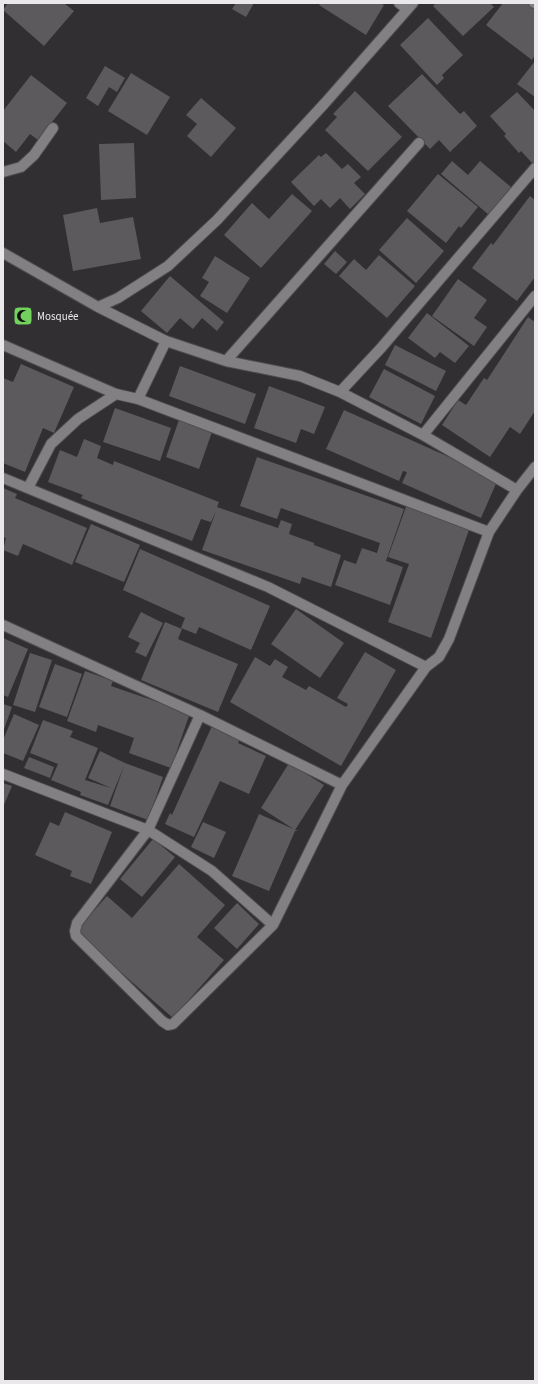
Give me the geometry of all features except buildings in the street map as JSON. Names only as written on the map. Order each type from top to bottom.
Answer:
[{"type":"street","points":[[98,307],[118,298],[168,266],[217,220],[325,103],[406,5]]},
{"type":"street","points":[[3,172],[21,167],[34,156],[53,128]]},
{"type":"street","points":[[226,361],[419,143]]},
{"type":"street","points":[[340,392],[381,348],[535,168]]},
{"type":"street","points":[[3,253],[98,307],[166,341],[226,361],[300,376],[340,392],[423,435],[517,490]]},
{"type":"street","points":[[423,435],[535,296]]},
{"type":"street","points":[[138,399],[166,341]]},
{"type":"street","points":[[3,346],[116,394],[138,399],[490,532]]},
{"type":"street","points":[[28,488],[52,444],[78,419],[116,394]]},
{"type":"street","points":[[200,715],[148,830],[77,923],[75,931],[76,936],[162,1021],[168,1025],[173,1024],[273,925],[342,785],[426,667],[440,658],[449,639],[490,532],[517,490],[535,467]]},
{"type":"street","points":[[3,478],[268,586],[426,667]]},
{"type":"street","points":[[3,625],[200,715],[342,785]]},
{"type":"street","points":[[3,774],[148,830],[212,871],[273,925]]},
{"type":"place","name":"Mosquée","points":[[23,316]]}]
